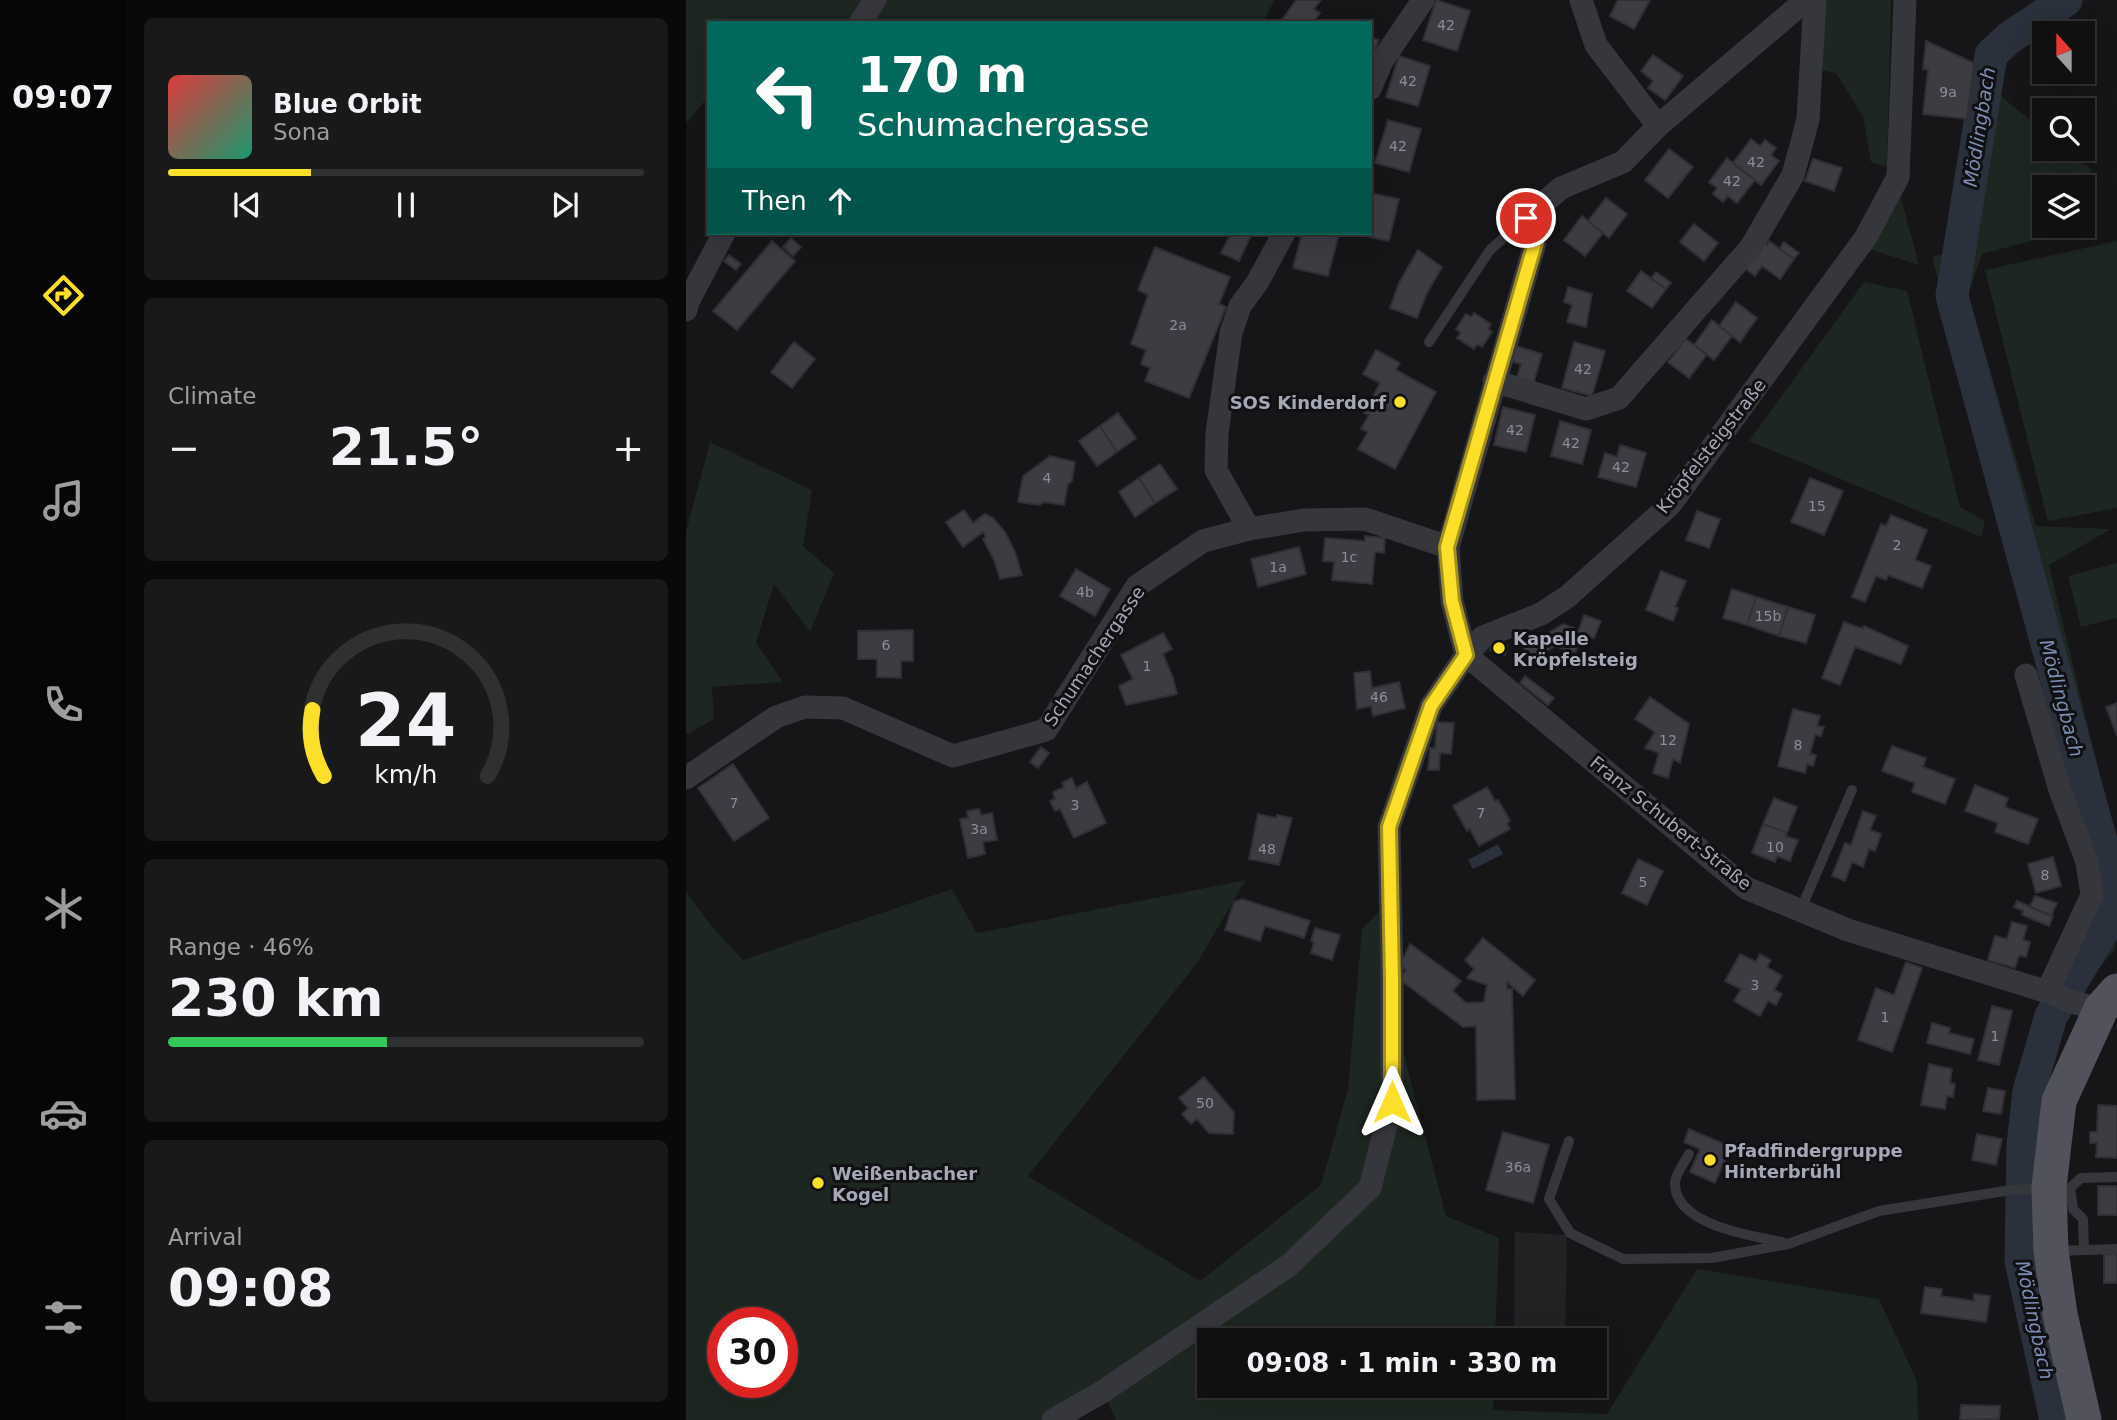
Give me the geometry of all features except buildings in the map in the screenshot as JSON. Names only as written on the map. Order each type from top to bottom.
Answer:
[{"type":"main road","points":[[2084,1420],[2060,1314],[2068,1250],[2039,1188],[2059,1101],[2097,1000]]},
{"type":"street","points":[[861,21],[875,0]]},
{"type":"street","points":[[1372,84],[1382,61],[1423,0]]},
{"type":"street","points":[[1581,0],[1596,45],[1658,126]]},
{"type":"street","points":[[1466,655],[1452,601],[1447,547],[1473,466],[1494,381],[1535,243],[1526,218],[1561,188],[1623,162],[1658,126],[1799,6],[1814,0],[1808,118],[1802,142],[1793,176],[1751,247],[1619,398],[1586,409],[1494,381]]},
{"type":"street","name":"Kröpfelsteigstraße","points":[[1053,1420],[1102,1392],[1287,1266],[1370,1188],[1392,1102],[1389,827],[1431,706],[1466,655],[1482,637],[1541,614],[1567,597],[1670,505],[1866,237],[1898,177],[1905,0]]},
{"type":"street","points":[[686,310],[723,235]]},
{"type":"street","points":[[1249,529],[1216,470],[1217,433],[1231,332],[1240,306],[1257,283],[1283,235]]},
{"type":"street","name":"Schumachergasse","points":[[686,778],[776,717],[805,707],[843,708],[953,755],[1046,730],[1137,586],[1203,541],[1249,529],[1304,520],[1364,519],[1447,547]]},
{"type":"street","name":"Franz Schubert-Straße","points":[[1466,655],[1746,888],[1848,930],[2048,992],[2097,1000]]},
{"type":"street","points":[[2026,675],[2060,790],[2087,862],[2092,895],[2048,992]]},
{"type":"lane","points":[[1429,342],[1490,250],[1526,218]]},
{"type":"lane","points":[[1801,909],[1852,790]]},
{"type":"lane","points":[[1569,1141],[1549,1199],[1570,1233],[1623,1259],[1712,1258],[1788,1244],[1879,1211],[2039,1188]]},
{"type":"lane","points":[[1689,1154],[1675,1181],[1679,1202],[1697,1216],[1728,1231],[1788,1244]]},
{"type":"lane","points":[[2117,1177],[2081,1178],[2070,1188],[2073,1209],[2083,1219],[2068,1250],[2117,1249]]},
{"type":"shaded area","points":[[686,0],[1275,0],[1263,21],[707,21],[707,98],[686,123]]},
{"type":"shaded area","points":[[1826,0],[1891,0],[1887,167],[1871,162],[1863,117],[1836,73],[1819,70]]},
{"type":"shaded area","points":[[1997,93],[2032,121],[2032,161],[2081,161],[2093,171],[2085,175],[2032,175],[2032,238],[2041,238],[1982,254],[1968,295],[2036,526],[2111,529],[2049,565],[2117,847],[2115,950],[2081,988],[2062,983],[2087,941],[2104,883],[2089,856],[1932,257],[1970,246]]},
{"type":"shaded area","points":[[1899,190],[1919,265],[1866,248]]},
{"type":"shaded area","points":[[2117,241],[2117,508],[2048,521],[1985,270]]},
{"type":"shaded area","points":[[1864,282],[1907,291],[1960,507],[1985,521],[1981,537],[1749,441]]},
{"type":"shaded area","points":[[710,442],[812,490],[803,546],[834,573],[810,632],[774,584],[756,643],[783,682],[712,687],[714,719],[686,735],[686,532]]},
{"type":"shaded area","points":[[2117,563],[2117,618],[2081,627],[2068,576]]},
{"type":"shaded area","points":[[1498,844],[1503,854],[1473,869],[1468,860]]},
{"type":"shaded area","points":[[1246,880],[1197,963],[1028,1176],[1200,1281],[1321,1185],[1348,1089],[1362,929],[1386,905],[1385,982],[1446,1216],[1499,1238],[1495,1328],[1197,1328],[1197,1398],[1493,1398],[1493,1410],[1607,1414],[1697,1269],[1879,1299],[1917,1381],[1918,1420],[1116,1420],[1101,1388],[1040,1420],[686,1420],[686,892],[712,927],[743,960],[952,889],[977,933]]},
{"type":"shaded area","points":[[1515,1232],[1567,1235],[1565,1328],[1514,1328]]},
{"type":"waterway","name":"Mödlingbach","points":[[2056,1420],[2021,1261],[2023,1145],[2029,1091],[2051,1016],[2108,922],[2114,889],[1952,296],[1991,55],[2009,38],[2066,0]]},
{"type":"place","name":"SOS Kinderdorf","points":[[1400,402]]},
{"type":"place","name":"Kapelle Kröpfelsteig","points":[[1499,648]]},
{"type":"place","name":"Pfadfindergruppe Hinterbrühl","points":[[1710,1160]]},
{"type":"place","name":"Weißenbacher Kogel","points":[[818,1183]]},
{"type":"route","points":[[1392,1102],[1389,827],[1431,706],[1466,655],[1452,601],[1447,547],[1473,466],[1494,381],[1535,243],[1526,218]]}]
